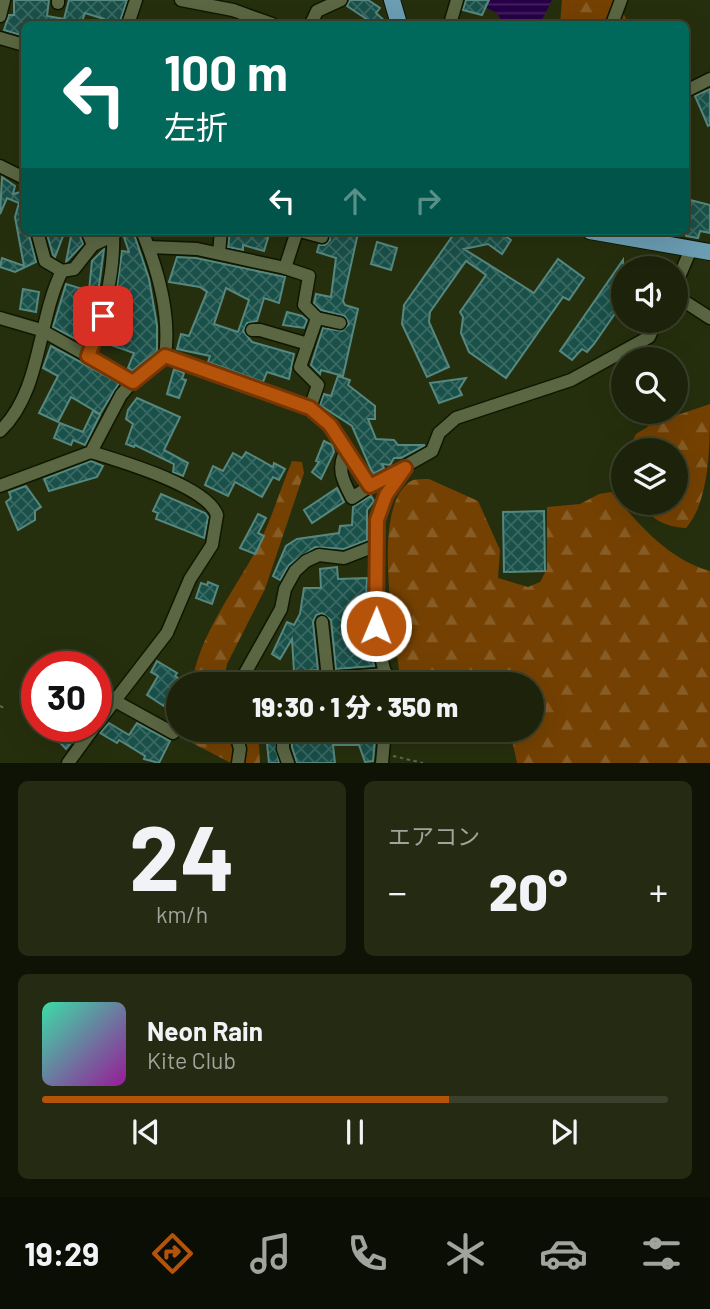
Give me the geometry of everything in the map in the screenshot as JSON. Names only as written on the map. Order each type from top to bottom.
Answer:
[{"type":"main road","points":[[392,0],[398,21]]},
{"type":"main road","points":[[612,235],[710,252]]},
{"type":"street","points":[[0,16],[4,0]]},
{"type":"street","points":[[129,21],[136,0]]},
{"type":"street","points":[[181,0],[235,5],[265,21]]},
{"type":"street","points":[[312,21],[317,11],[341,0]]},
{"type":"street","points":[[451,21],[457,0]]},
{"type":"street","points":[[613,21],[621,0]]},
{"type":"street","points":[[0,38],[21,44]]},
{"type":"street","points":[[689,90],[710,79]]},
{"type":"street","points":[[0,166],[21,177]]},
{"type":"street","points":[[38,235],[45,261],[62,271],[74,269],[93,245],[110,235]]},
{"type":"street","points":[[89,235],[93,245]]},
{"type":"street","points":[[88,356],[111,283],[113,235]]},
{"type":"street","points":[[91,452],[121,395],[165,356],[167,325],[144,235]]},
{"type":"street","points":[[219,253],[221,235]]},
{"type":"street","points":[[285,268],[297,235]]},
{"type":"street","points":[[314,235],[322,237]]},
{"type":"street","points":[[149,247],[197,249],[285,268],[309,276],[304,305],[317,318],[340,323]]},
{"type":"street","points":[[688,256],[691,249]]},
{"type":"street","points":[[0,431],[24,397],[50,295],[62,271]]},
{"type":"street","points":[[688,304],[710,318]]},
{"type":"street","points":[[0,318],[41,330],[133,382]]},
{"type":"street","points":[[310,408],[318,385],[300,366],[317,318]]},
{"type":"street","points":[[252,330],[308,344]]},
{"type":"street","points":[[347,448],[340,467],[341,477],[352,498],[432,451],[439,433],[456,418],[571,380],[649,337],[651,333]]},
{"type":"street","points":[[165,356],[310,408],[330,425],[370,486]]},
{"type":"street","points":[[0,486],[91,452],[128,463],[207,499],[217,515],[212,545],[190,579],[167,633],[112,705]]},
{"type":"street","points":[[385,672],[377,642],[375,546],[380,507],[405,468]]},
{"type":"street","points":[[246,672],[281,609],[285,589],[295,571],[306,561],[319,555],[344,558],[375,546]]},
{"type":"street","points":[[322,622],[327,672]]},
{"type":"street","points":[[115,701],[166,729]]},
{"type":"street","points":[[68,763],[84,742]]},
{"type":"street","points":[[238,742],[238,763]]},
{"type":"street","points":[[283,742],[288,763]]},
{"type":"path","points":[[0,706],[6,709]]},
{"type":"path","points":[[382,758],[423,763]]},
{"type":"green space","points":[[562,0],[616,0],[627,21],[560,21]]},
{"type":"green space","points":[[710,404],[710,437],[704,488],[694,517],[686,528],[666,524],[651,515],[688,515],[688,438],[634,438],[652,424],[688,424],[688,411]]},
{"type":"green space","points":[[292,461],[302,462],[304,473],[265,589],[225,672],[195,672],[209,632],[246,568],[270,519]]},
{"type":"green space","points":[[429,479],[478,501],[500,550],[498,578],[528,587],[540,582],[547,569],[547,507],[580,504],[599,494],[611,492],[611,515],[631,515],[667,549],[710,571],[710,763],[517,763],[513,742],[544,742],[544,672],[400,672],[388,574],[388,543],[391,515],[399,493],[413,480]]},
{"type":"green space","points":[[257,742],[260,763],[231,763],[192,743]]},
{"type":"shaded area","points":[[485,0],[552,0],[542,21],[501,21],[497,13],[483,6]]},
{"type":"building","points":[[14,0],[49,0],[47,16],[64,19],[69,0],[127,0],[120,21],[103,21],[104,19],[85,13],[82,21],[21,21],[21,35],[4,30],[9,15],[14,15]]},
{"type":"building","points":[[350,0],[368,0],[380,8],[376,13],[385,21],[370,21],[347,6]]},
{"type":"building","points":[[466,0],[489,0],[482,15],[463,10]]},
{"type":"building","points":[[710,89],[710,125],[708,126],[695,96]]},
{"type":"building","points":[[2,177],[15,186],[13,194],[21,192],[21,235],[29,235],[36,262],[15,272],[0,267],[2,258],[24,266],[15,217],[19,203],[7,198],[0,214]]},
{"type":"building","points":[[689,200],[710,205],[710,233],[700,231],[698,238],[686,236],[689,235]]},
{"type":"building","points":[[47,235],[63,235],[55,257]]},
{"type":"building","points":[[71,235],[80,235],[83,244],[66,262]]},
{"type":"building","points":[[123,235],[134,235],[149,279],[157,325],[157,351],[132,371],[128,368],[134,353],[102,342],[110,318],[115,320],[120,302],[115,300],[122,251],[129,252]]},
{"type":"building","points":[[230,235],[269,235],[264,251],[243,245],[243,250],[228,247]]},
{"type":"building","points":[[329,235],[358,235],[343,301],[345,305],[358,309],[343,376],[321,370],[320,374],[311,365],[323,328],[342,331],[349,324],[345,316],[321,310],[314,303],[316,294],[331,297],[336,258],[317,252],[319,245],[325,245],[330,240]]},
{"type":"building","points":[[453,235],[504,235],[511,240],[502,254],[488,244],[464,249],[534,293],[558,259],[584,278],[569,300],[563,297],[506,378],[469,352],[461,333],[463,317],[460,312],[486,275],[466,261],[430,312],[429,322],[449,367],[427,377],[402,324],[404,305]]},
{"type":"building","points":[[377,242],[397,248],[391,270],[371,264]]},
{"type":"building","points":[[104,249],[98,293],[83,343],[53,327],[66,284],[89,291],[92,261]]},
{"type":"building","points":[[177,257],[196,258],[285,277],[279,303],[264,298],[257,321],[247,323],[243,331],[252,342],[294,354],[289,379],[267,372],[263,382],[208,362],[210,356],[177,349],[181,334],[189,336],[207,292],[200,287],[169,282]],"holes":[[[226,288],[249,300],[238,332],[214,324]]]},
{"type":"building","points":[[611,277],[611,319],[594,344],[587,352],[582,349],[572,360],[560,351]]},
{"type":"building","points":[[23,289],[39,292],[36,312],[20,309]]},
{"type":"building","points":[[287,312],[307,320],[304,328],[283,325]]},
{"type":"building","points":[[51,346],[119,383],[100,414],[71,397],[58,422],[39,413],[58,376],[43,368]]},
{"type":"building","points":[[174,369],[184,373],[182,379],[186,380],[179,398],[167,394]]},
{"type":"building","points":[[338,376],[350,380],[348,385],[375,406],[375,419],[368,419],[376,439],[394,440],[398,445],[425,445],[401,458],[394,458],[390,465],[382,464],[384,468],[373,474],[352,426],[320,405],[324,394],[331,396]]},
{"type":"building","points":[[466,378],[459,389],[462,395],[439,403],[430,383]]},
{"type":"building","points":[[137,398],[180,417],[164,450],[188,463],[183,476],[173,472],[174,464],[135,445],[126,444],[133,424],[126,419],[128,410]]},
{"type":"building","points":[[93,411],[100,415],[85,445],[73,440],[71,445],[54,438],[60,423],[83,432]]},
{"type":"building","points":[[324,441],[332,445],[334,452],[321,479],[312,472],[319,462],[316,461]]},
{"type":"building","points":[[246,452],[273,467],[274,463],[285,469],[279,480],[273,477],[262,497],[235,482],[228,496],[205,485],[213,466],[223,471],[233,453],[242,458]]},
{"type":"building","points":[[91,461],[103,466],[97,477],[49,491],[44,479]]},
{"type":"building","points":[[26,486],[41,507],[35,511],[35,520],[18,530],[6,502],[11,498],[9,492]]},
{"type":"building","points":[[337,488],[344,502],[312,523],[304,510]]},
{"type":"building","points":[[161,494],[205,513],[208,517],[204,538],[156,519],[158,513],[153,511]]},
{"type":"building","points":[[371,496],[374,501],[367,510],[367,540],[344,549],[315,547],[289,565],[280,580],[273,576],[286,546],[297,539],[339,533],[340,526],[352,525],[353,507]]},
{"type":"building","points":[[544,511],[545,571],[504,572],[503,512]]},
{"type":"building","points":[[258,514],[266,518],[258,533],[264,536],[255,554],[240,548]]},
{"type":"building","points":[[337,567],[338,579],[367,578],[366,605],[363,605],[364,629],[368,628],[374,666],[336,669],[331,620],[322,613],[316,615],[313,622],[318,670],[294,672],[292,639],[280,659],[272,654],[287,622],[294,625],[300,614],[304,588],[321,588],[320,569]]},
{"type":"building","points":[[208,582],[218,586],[212,604],[196,598],[201,583],[207,585]]},
{"type":"building","points":[[157,661],[175,672],[166,672],[164,706],[147,695],[158,676],[151,672]]},
{"type":"building","points":[[137,723],[170,742],[159,763],[144,759],[145,756],[119,740],[117,743],[112,740],[112,725],[129,735]]},
{"type":"building","points":[[59,742],[71,742],[66,749]]},
{"type":"building","points":[[267,742],[276,742],[279,763],[269,763]]},
{"type":"building","points":[[292,742],[375,742],[373,761],[365,762],[359,745],[333,745],[335,763],[297,763]]},
{"type":"route","points":[[103,316],[88,356],[133,382],[165,356],[310,408],[330,425],[370,486],[396,470],[405,468],[386,495],[377,520],[377,584],[374,609],[376,626]]}]
